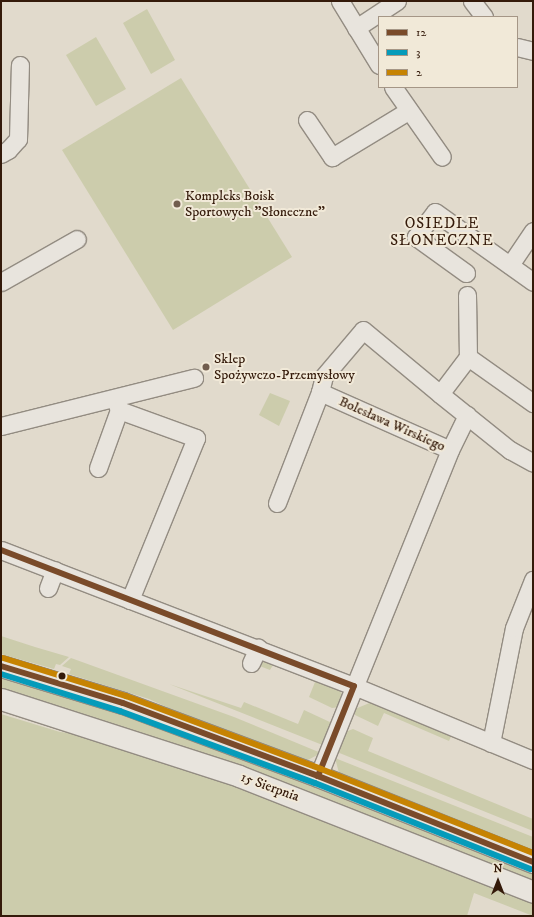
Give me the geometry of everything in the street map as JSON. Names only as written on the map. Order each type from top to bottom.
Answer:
[{"type":"street","points":[[340,1],[378,63]]},
{"type":"street","points":[[356,28],[397,1]]},
{"type":"street","points":[[472,1],[483,16]]},
{"type":"street","points":[[518,47],[533,51]]},
{"type":"street","points":[[1,154],[8,150],[18,139],[20,65]]},
{"type":"street","points":[[394,88],[408,111],[442,157]]},
{"type":"street","points":[[307,120],[332,158],[408,111]]},
{"type":"street","points":[[466,273],[416,237],[435,212],[533,282]]},
{"type":"street","points":[[510,265],[533,231]]},
{"type":"street","points":[[1,282],[77,239]]},
{"type":"street","points":[[440,394],[468,357],[467,295]]},
{"type":"street","points":[[277,503],[320,392],[324,376],[363,330],[510,450],[533,463]]},
{"type":"street","points":[[468,357],[533,403]]},
{"type":"street","points":[[1,426],[117,404],[194,378]]},
{"type":"street","name":"Bolesława Wirskiego","points":[[318,776],[450,450],[320,392]]},
{"type":"street","points":[[98,468],[117,404]]},
{"type":"street","points":[[117,404],[196,438],[130,600]]},
{"type":"street","points":[[450,450],[467,415]]},
{"type":"street","points":[[1,550],[130,600],[255,656],[354,686],[491,744],[533,760]]},
{"type":"street","points":[[48,588],[55,570]]},
{"type":"street","points":[[491,744],[514,628],[533,580]]},
{"type":"street","name":"15 Sierpnia","points":[[1,666],[122,703],[318,776],[533,862]]},
{"type":"street","name":"15 Sierpnia","points":[[1,699],[259,783],[533,892]]},
{"type":"green space","points":[[147,9],[175,60],[151,74],[123,23]]},
{"type":"green space","points":[[96,37],[126,89],[96,106],[66,55]]},
{"type":"green space","name":"Kompleks Boisk Sportowych \"Słoneczne\"","points":[[181,78],[292,257],[173,330],[62,150]]},
{"type":"green space","points":[[270,393],[290,401],[279,426],[259,415]]},
{"type":"green space","points":[[1,636],[69,657],[60,665],[56,664],[54,669],[1,654]]},
{"type":"green space","points":[[71,658],[234,717],[321,753],[306,761],[210,727],[149,699],[69,674],[71,669],[62,666]]},
{"type":"green space","points":[[264,660],[336,686],[342,694],[340,707],[332,708],[309,697],[315,682],[273,665],[270,670],[257,665]]},
{"type":"green space","points":[[1,677],[168,729],[533,870],[533,885],[1,691]]},
{"type":"green space","points":[[169,684],[241,708],[244,702],[298,724],[304,710],[332,723],[325,746]]},
{"type":"green space","points":[[372,702],[453,732],[449,741],[384,713],[378,726],[355,715],[355,709]]},
{"type":"green space","points":[[1,714],[60,732],[96,736],[188,765],[533,901],[533,916],[474,893],[467,916],[1,916]]},
{"type":"green space","points":[[353,729],[373,738],[368,751],[533,819],[533,831],[337,752],[345,732]]},
{"type":"green space","points":[[335,758],[533,837],[533,854],[339,773]]},
{"type":"transit line","name":"12","points":[[1,550],[354,686],[318,776]]},
{"type":"transit line","name":"2","points":[[3,658],[126,696],[321,769],[533,853]]},
{"type":"transit line","name":"12","points":[[1,666],[123,703],[318,776],[533,862]]},
{"type":"transit line","name":"3","points":[[1,674],[120,711],[315,783],[530,869]]},
{"type":"place","name":"Kompleks Boisk Sportowych \"Słoneczne\"","points":[[177,204]]},
{"type":"place","name":"Sklep Spożywczo-Przemysłowy","points":[[206,367]]},
{"type":"district","name":"OSIEDLE SŁONECZNE","points":[[442,232]]}]
